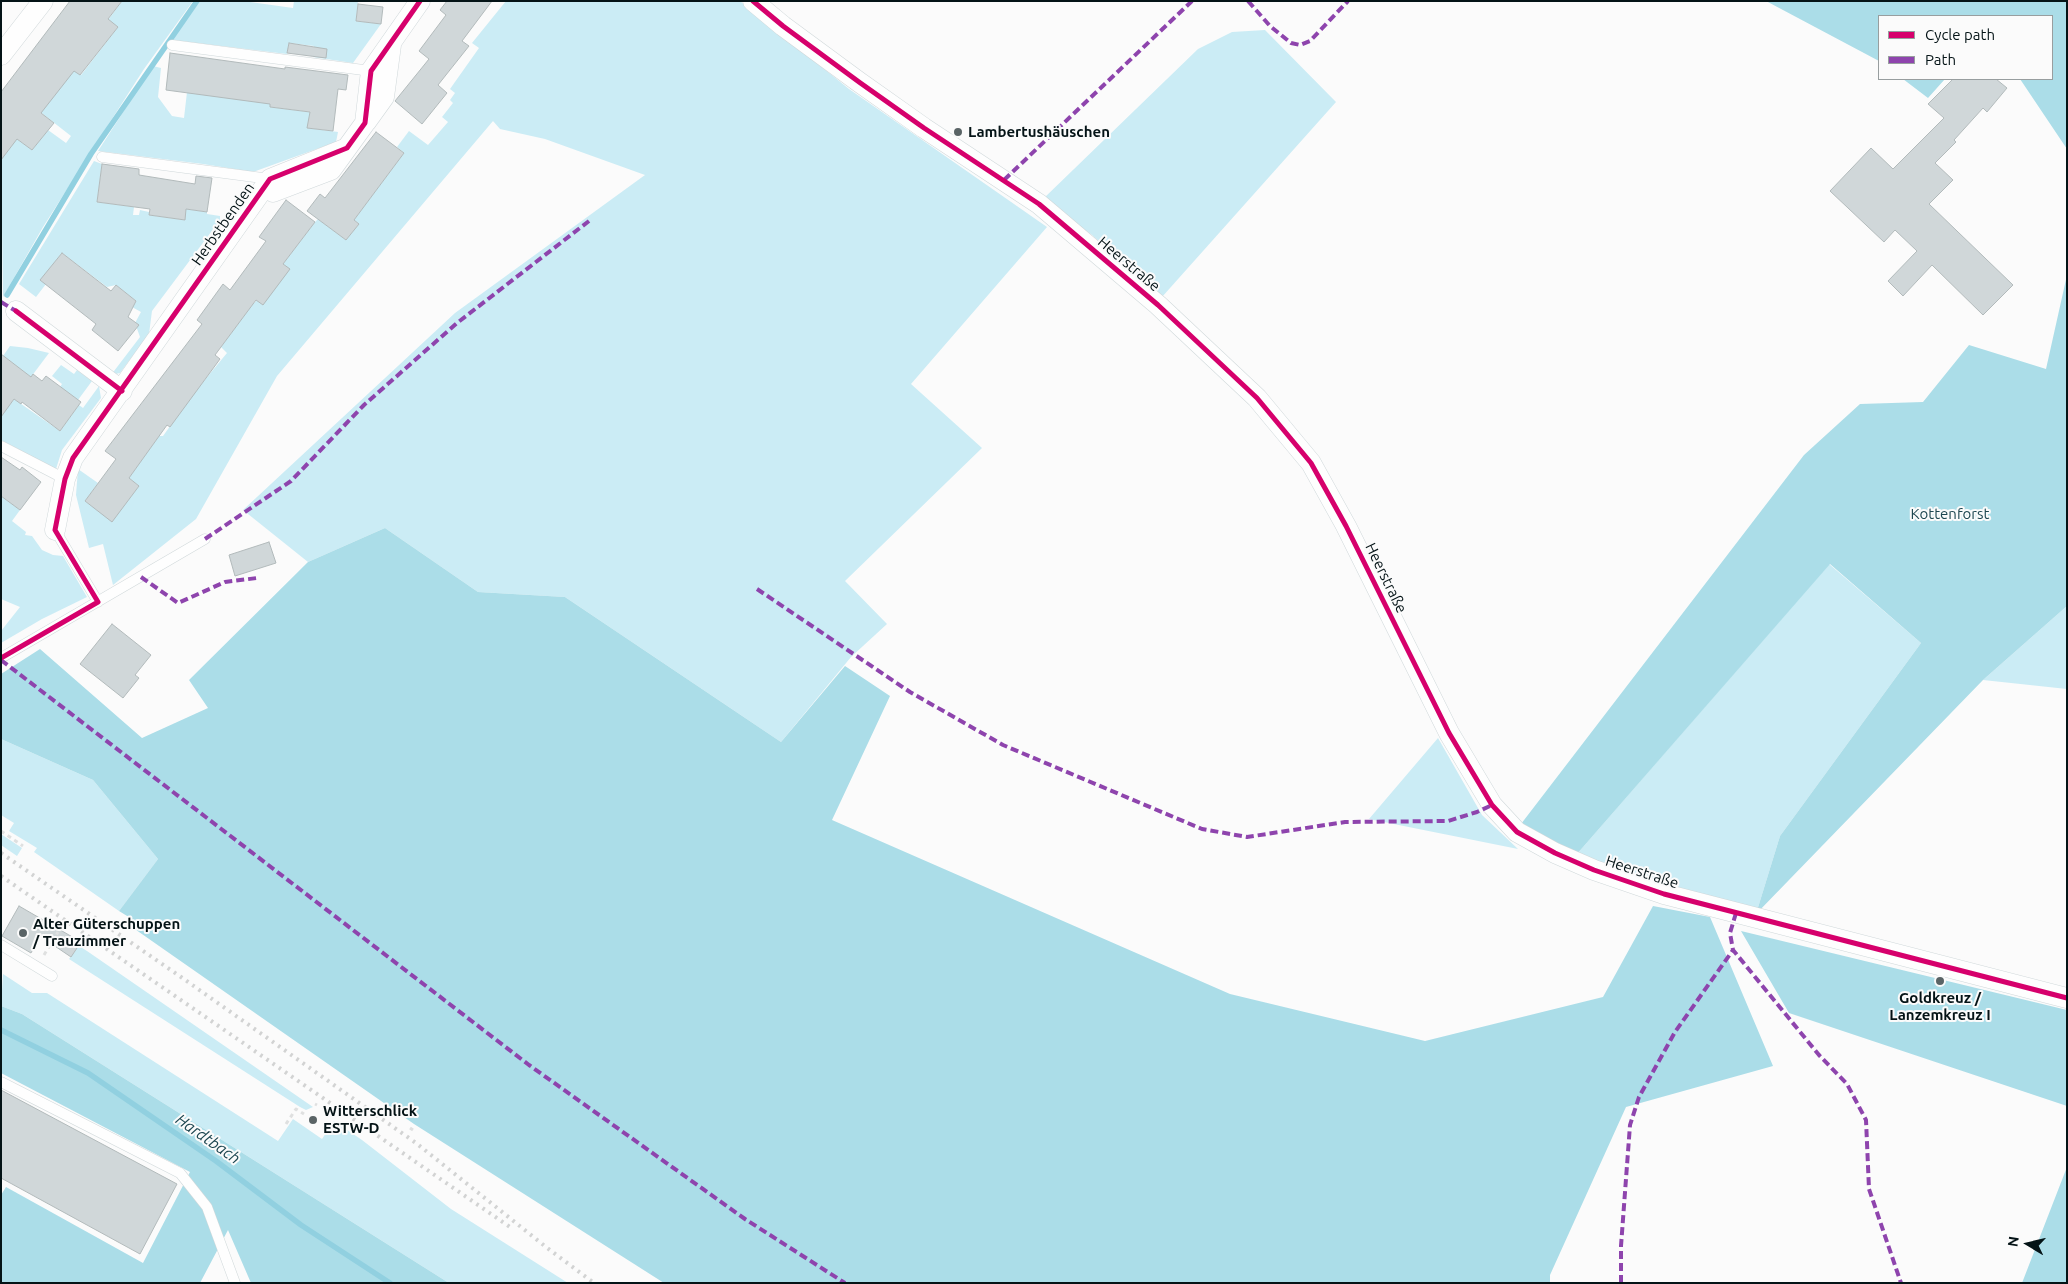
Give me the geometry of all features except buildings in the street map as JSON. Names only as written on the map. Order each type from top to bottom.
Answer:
[{"type":"street","points":[[1,55],[43,1]]},
{"type":"street","name":"Herbstbenden","points":[[365,123],[371,71],[420,1]]},
{"type":"street","name":"Heerstraße","points":[[753,1],[783,26],[875,94],[1039,204],[1158,305],[1257,398],[1311,463],[1346,526],[1449,733],[1492,805],[1517,832],[1555,853],[1594,870],[1664,894],[2067,998]]},
{"type":"street","name":"Herbstbenden","points":[[255,199],[331,170],[384,97],[391,43]]},
{"type":"street","name":"Herbstbenden","points":[[55,530],[66,479],[73,458],[270,179],[347,148]]},
{"type":"street","points":[[16,311],[122,391]]},
{"type":"lane","points":[[172,45],[371,71]]},
{"type":"lane","points":[[102,157],[270,179]]},
{"type":"lane","points":[[1,446],[66,479]]},
{"type":"lane","name":"Herbstbenden","points":[[55,530],[98,602]]},
{"type":"lane","points":[[1,658],[205,539]]},
{"type":"lane","points":[[1,945],[52,976]]},
{"type":"lane","points":[[1,1082],[180,1173],[207,1208],[235,1283]]},
{"type":"path","points":[[1,830],[24,846]]},
{"type":"path","points":[[49,947],[58,932]]},
{"type":"path","points":[[286,1124],[296,1109],[304,1114]]},
{"type":"shaded area","points":[[122,1],[193,1],[144,69],[92,150],[43,227],[3,297],[1,154],[4,151],[6,153],[12,146],[1,138],[4,129],[32,150],[48,130],[66,143],[71,136],[21,97],[55,56],[81,75],[118,27],[108,20]]},
{"type":"shaded area","points":[[200,1],[243,1],[293,8],[294,1],[358,1],[356,21],[381,24],[353,63],[313,57],[314,46],[289,43],[287,54],[172,40]]},
{"type":"shaded area","points":[[506,1],[740,1],[849,89],[1047,227],[911,384],[982,448],[845,581],[887,624],[851,657],[781,742],[565,597],[478,592],[385,528],[308,562],[243,510],[455,313],[645,175],[545,139],[500,129],[493,121],[277,376],[196,519],[113,585],[103,544],[89,548],[76,495],[78,469],[98,483],[85,501],[112,521],[139,486],[129,478],[133,472],[159,436],[163,436],[193,394],[227,353],[221,347],[252,305],[289,269],[283,264],[315,222],[318,219],[346,240],[359,224],[354,220],[404,153],[397,147],[409,131],[428,145],[448,122],[442,117],[453,103],[450,100],[455,93],[450,89],[479,48],[472,43]]},
{"type":"shaded area","points":[[1265,30],[1336,102],[1162,297],[1092,235],[1043,199],[1198,49],[1232,32]]},
{"type":"shaded area","points":[[153,66],[161,68],[158,97],[172,116],[184,118],[187,92],[272,86],[270,107],[310,112],[308,128],[338,132],[336,142],[253,172],[98,151]]},
{"type":"shaded area","points":[[94,161],[102,164],[97,202],[134,207],[133,215],[139,215],[140,210],[149,212],[149,215],[184,220],[186,209],[220,216],[220,220],[152,311],[149,334],[120,373],[111,375],[140,337],[135,323],[141,312],[132,307],[136,301],[116,285],[107,287],[62,253],[41,280],[46,284],[36,297],[19,284]]},
{"type":"shaded area","points":[[10,346],[49,353],[31,377],[3,356]]},
{"type":"shaded area","points":[[61,365],[74,374],[77,370],[92,381],[78,400],[60,387],[62,384],[52,376]]},
{"type":"shaded area","points":[[99,386],[101,398],[62,450],[56,469],[1,440],[1,400],[9,406],[14,399],[60,431],[79,405],[83,408]]},
{"type":"shaded area","points":[[1,496],[20,510],[12,521],[26,532],[25,535],[32,536],[42,550],[53,555],[63,556],[87,597],[42,619],[1,643],[1,631],[20,607],[1,599]]},
{"type":"shaded area","points":[[1829,564],[1921,643],[1780,836],[1756,914],[1658,886],[1577,854]]},
{"type":"shaded area","points":[[2067,606],[2067,689],[1983,680]]},
{"type":"shaded area","points":[[1438,738],[1482,815],[1518,849],[1369,819]]},
{"type":"shaded area","points":[[1,739],[93,780],[158,859],[119,911],[34,852],[37,848],[9,831],[14,823],[1,815]]},
{"type":"shaded area","points":[[1,834],[22,848],[17,856],[1,845]]},
{"type":"shaded area","points":[[63,936],[313,1107],[306,1110],[300,1107],[69,959],[76,950],[65,943],[60,950],[55,946]]},
{"type":"shaded area","points":[[3,974],[32,993],[47,993],[278,1141],[293,1119],[322,1139],[334,1121],[362,1140],[451,1209],[568,1283],[449,1283],[22,1014],[1,1006]]},
{"type":"green space","points":[[1766,1],[2067,1],[2067,149],[2021,80],[2053,80],[2053,15],[1878,15],[1878,60]]},
{"type":"green space","points":[[1904,80],[1944,80],[1928,98]]},
{"type":"green space","name":"Kottenforst","points":[[2067,275],[2067,606],[1983,680],[1756,914],[1780,836],[1921,643],[1830,564],[1577,854],[1521,824],[1804,455],[1860,404],[1923,402],[1969,345],[2046,369]]},
{"type":"green space","points":[[385,528],[478,592],[565,597],[781,742],[845,666],[890,696],[832,820],[1230,994],[1425,1041],[1603,997],[1653,906],[1710,917],[1773,1066],[1626,1107],[1550,1275],[1550,1283],[664,1283],[414,1124],[129,925],[132,919],[119,911],[158,859],[93,780],[1,739],[1,674],[40,649],[142,738],[208,708],[189,680],[308,562]]},
{"type":"green space","points":[[1741,931],[2067,1010],[2067,1106],[1789,1013]]},
{"type":"green space","points":[[1,1006],[22,1014],[449,1283],[251,1283],[228,1230],[200,1283],[1,1283],[1,1195],[6,1187],[143,1263],[190,1172],[1,1073]]},
{"type":"green space","points":[[2067,1167],[2067,1283],[2022,1283]]},
{"type":"waterway","points":[[7,295],[91,154],[197,1]]},
{"type":"waterway","name":"Hardtbach","points":[[1,1030],[88,1073],[216,1161],[301,1225],[390,1283]]},
{"type":"railway","points":[[1,853],[416,1143],[594,1283]]},
{"type":"railway","points":[[1,876],[510,1227]]},
{"type":"marked path","points":[[1004,180],[1192,1]]},
{"type":"marked path","points":[[1248,1],[1270,26],[1291,43],[1300,45],[1310,41],[1348,1]]},
{"type":"marked path","points":[[205,539],[291,481],[364,405],[457,323],[589,221]]},
{"type":"marked path","points":[[1,302],[16,311]]},
{"type":"marked path","points":[[141,577],[178,603],[225,582],[257,578]]},
{"type":"marked path","points":[[757,589],[910,692],[1003,745],[1202,829],[1247,837],[1345,822],[1448,821],[1492,805]]},
{"type":"marked path","points":[[1,660],[529,1065],[745,1219],[845,1283]]},
{"type":"marked path","points":[[1736,913],[1730,933],[1733,950],[1819,1055],[1847,1084],[1866,1120],[1869,1189],[1901,1283]]},
{"type":"marked path","points":[[1621,1283],[1621,1246],[1630,1125],[1639,1097],[1675,1032],[1733,950]]},
{"type":"cycle path","points":[[1,658],[98,602],[55,530],[65,479],[73,458],[270,179],[347,148],[365,123],[371,71],[420,1]]},
{"type":"cycle path","points":[[753,1],[783,26],[859,82],[924,128],[1039,204],[1158,305],[1257,398],[1311,463],[1346,526],[1449,733],[1492,805],[1517,832],[1555,853],[1594,870],[1664,894],[2067,998]]},
{"type":"cycle path","points":[[16,311],[122,391]]},
{"type":"place","name":"Lambertushäuschen","points":[[958,132]]},
{"type":"place","name":"Alter Güterschuppen / Trauzimmer","points":[[23,933]]},
{"type":"place","name":"Goldkreuz / Lanzemkreuz I","points":[[1940,981]]},
{"type":"place","name":"Witterschlick ESTW-D","points":[[313,1120]]}]
